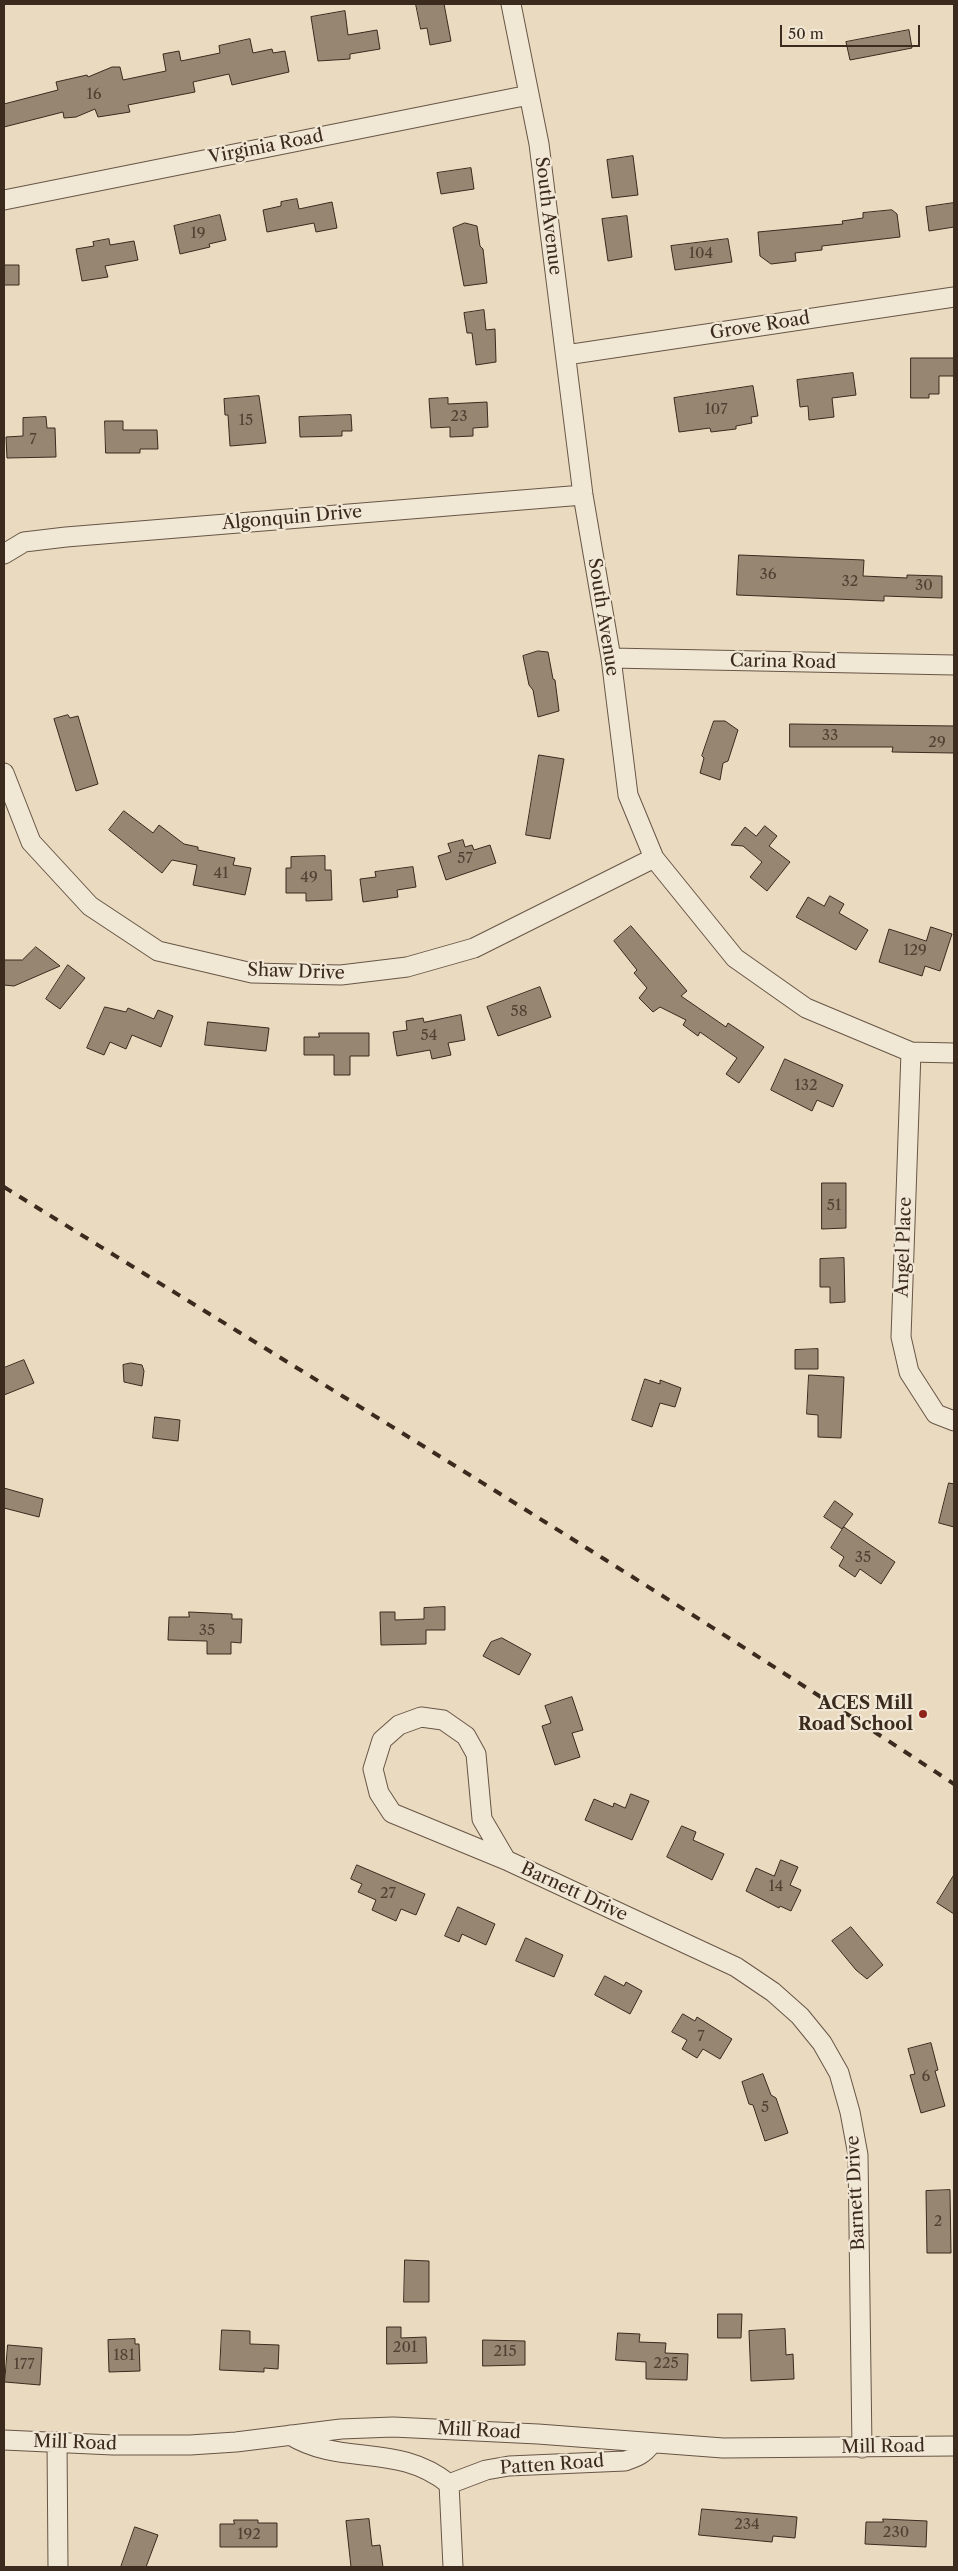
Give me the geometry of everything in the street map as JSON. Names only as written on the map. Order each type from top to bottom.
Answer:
[{"type":"street","name":"South Avenue","points":[[511,4],[539,144],[583,495],[611,658],[628,795],[654,858],[735,958],[806,1008],[911,1052],[954,1053]]},
{"type":"street","name":"Virginia Road","points":[[4,200],[529,96]]},
{"type":"street","name":"Grove Road","points":[[566,355],[954,297]]},
{"type":"street","name":"Algonquin Drive","points":[[4,554],[24,542],[66,537],[583,495]]},
{"type":"street","name":"Carina Road","points":[[611,658],[954,666]]},
{"type":"street","name":"Shaw Drive","points":[[4,773],[31,842],[90,906],[158,952],[252,973],[341,975],[407,967],[474,948],[654,858]]},
{"type":"street","name":"Angel Place","points":[[911,1052],[901,1337],[909,1372],[936,1414],[954,1421]]},
{"type":"street","name":"Barnett Drive","points":[[506,1860],[482,1819],[476,1754],[466,1736],[444,1720],[421,1717],[399,1725],[382,1740],[373,1769],[379,1793],[392,1813],[506,1860],[736,1967],[780,1998],[800,2016],[822,2043],[839,2073],[850,2112],[858,2155],[862,2448]]},
{"type":"street","name":"Mill Road","points":[[4,2440],[190,2445],[245,2441],[348,2428],[393,2427],[538,2434],[723,2448],[954,2446]]},
{"type":"street","points":[[290,2435],[316,2448],[404,2460],[422,2467],[449,2484],[453,2567]]},
{"type":"street","points":[[57,2442],[58,2567]]},
{"type":"street","name":"Patten Road","points":[[449,2484],[486,2470],[509,2466],[625,2461],[638,2457],[651,2444]]},
{"type":"building","points":[[416,4],[444,4],[451,41],[430,45],[427,28],[421,29]]},
{"type":"building","points":[[345,11],[348,35],[377,30],[380,49],[350,54],[350,59],[318,61],[311,17]]},
{"type":"building","points":[[909,30],[912,48],[850,60],[846,42]]},
{"type":"building","points":[[250,39],[253,53],[272,49],[273,53],[285,51],[289,72],[232,85],[229,74],[193,82],[195,92],[128,105],[130,112],[98,117],[95,109],[76,117],[64,118],[63,112],[4,127],[4,104],[58,90],[56,82],[87,75],[88,77],[112,67],[120,67],[123,80],[166,71],[163,54],[179,51],[181,61],[220,53],[219,46]]},
{"type":"building","points":[[633,156],[638,195],[612,198],[607,160]]},
{"type":"building","points":[[471,168],[474,189],[441,194],[437,173]]},
{"type":"building","points":[[297,199],[299,209],[332,202],[337,228],[316,232],[314,223],[267,232],[263,210],[281,206],[281,202]]},
{"type":"building","points":[[954,203],[954,227],[929,231],[926,207]]},
{"type":"building","points":[[892,210],[897,214],[900,237],[822,246],[822,250],[795,253],[796,261],[771,264],[760,256],[758,232],[843,224],[842,221],[863,218],[863,213]]},
{"type":"building","points":[[220,215],[226,240],[209,244],[210,247],[180,254],[174,226]]},
{"type":"building","points":[[627,216],[632,257],[608,261],[602,219]]},
{"type":"building","points":[[465,223],[477,226],[480,246],[483,249],[487,283],[464,286],[453,228]]},
{"type":"building","points":[[109,239],[110,245],[134,241],[138,260],[105,266],[108,277],[82,281],[76,249],[94,246],[93,242]]},
{"type":"building","points":[[728,239],[732,262],[675,270],[671,246]]},
{"type":"building","points":[[4,265],[19,265],[19,285],[4,285]]},
{"type":"building","points":[[484,310],[486,330],[495,329],[496,362],[476,365],[472,333],[467,333],[464,313]]},
{"type":"building","points":[[911,358],[954,358],[954,376],[939,376],[939,394],[929,394],[929,398],[911,398]]},
{"type":"building","points":[[853,373],[856,395],[832,398],[834,417],[809,420],[808,406],[800,407],[797,380]]},
{"type":"building","points":[[753,386],[758,416],[751,417],[752,423],[736,426],[736,429],[711,432],[710,428],[679,432],[674,398]]},
{"type":"building","points":[[259,396],[266,443],[230,446],[228,415],[225,415],[224,399]]},
{"type":"building","points":[[448,398],[448,404],[487,402],[488,427],[473,428],[473,436],[450,437],[450,427],[431,428],[429,399]]},
{"type":"building","points":[[351,415],[352,431],[342,431],[342,436],[300,437],[299,417]]},
{"type":"building","points":[[46,417],[47,428],[55,428],[56,457],[7,458],[6,437],[23,436],[23,418]]},
{"type":"building","points":[[105,421],[123,421],[123,430],[157,430],[158,449],[140,449],[140,453],[106,453]]},
{"type":"building","points":[[739,555],[864,560],[863,576],[907,578],[907,575],[942,576],[942,598],[884,596],[884,601],[737,595]]},
{"type":"building","points":[[538,651],[548,652],[553,679],[555,680],[559,711],[538,717],[533,690],[529,685],[523,656]]},
{"type":"building","points":[[68,715],[70,718],[78,716],[98,784],[76,791],[54,719]]},
{"type":"building","points":[[714,721],[725,721],[738,730],[728,761],[723,763],[720,780],[700,773],[704,758],[702,756]]},
{"type":"building","points":[[790,724],[954,726],[954,753],[892,752],[893,747],[790,747]]},
{"type":"building","points":[[539,755],[564,759],[550,839],[526,835]]},
{"type":"building","points":[[124,811],[153,833],[159,825],[184,844],[198,847],[198,850],[235,858],[233,865],[251,868],[245,895],[193,885],[197,865],[172,860],[162,873],[109,830]]},
{"type":"building","points":[[765,826],[777,836],[769,846],[790,862],[767,891],[750,877],[762,862],[743,846],[731,845],[745,827],[756,836]]},
{"type":"building","points":[[463,840],[465,847],[472,845],[474,850],[490,845],[496,863],[446,880],[438,856],[451,852],[448,844]]},
{"type":"building","points":[[325,856],[325,870],[331,870],[332,900],[306,901],[306,893],[286,893],[286,868],[291,868],[291,857]]},
{"type":"building","points":[[413,867],[416,887],[397,890],[398,897],[363,902],[360,879],[376,877],[375,872]]},
{"type":"building","points":[[830,896],[844,904],[839,913],[868,930],[856,950],[796,917],[808,897],[824,906]]},
{"type":"building","points":[[631,926],[687,991],[681,996],[726,1027],[728,1023],[764,1047],[739,1083],[726,1074],[737,1058],[700,1032],[698,1036],[683,1025],[686,1020],[660,1007],[653,1012],[639,998],[647,988],[634,973],[637,970],[614,941]]},
{"type":"building","points":[[931,927],[952,934],[940,971],[925,966],[922,976],[879,962],[889,929],[926,941]]},
{"type":"building","points":[[36,947],[60,966],[14,986],[4,985],[4,960],[22,960]]},
{"type":"building","points":[[68,965],[85,978],[60,1009],[46,999]]},
{"type":"building","points":[[540,987],[551,1017],[498,1036],[487,1007]]},
{"type":"building","points":[[105,1007],[126,1012],[128,1008],[154,1019],[158,1010],[173,1016],[161,1047],[132,1035],[126,1049],[110,1042],[104,1055],[87,1048]]},
{"type":"building","points":[[461,1015],[465,1040],[448,1043],[451,1055],[432,1059],[430,1050],[397,1056],[393,1032],[407,1030],[406,1021],[423,1018],[424,1022]]},
{"type":"building","points":[[208,1022],[269,1028],[266,1051],[205,1045]]},
{"type":"building","points":[[319,1033],[369,1033],[369,1056],[350,1056],[350,1075],[334,1075],[334,1055],[304,1055],[304,1037],[319,1037]]},
{"type":"building","points":[[785,1059],[843,1085],[833,1107],[817,1100],[812,1111],[771,1090]]},
{"type":"building","points":[[822,1183],[846,1183],[846,1228],[822,1229]]},
{"type":"building","points":[[844,1258],[845,1302],[830,1303],[830,1287],[820,1287],[820,1259]]},
{"type":"building","points":[[818,1349],[818,1369],[795,1369],[795,1350]]},
{"type":"building","points":[[24,1360],[34,1383],[4,1395],[4,1368]]},
{"type":"building","points":[[131,1363],[142,1365],[144,1371],[142,1386],[124,1382],[123,1365]]},
{"type":"building","points":[[809,1375],[844,1377],[841,1438],[818,1437],[818,1415],[807,1414]]},
{"type":"building","points":[[645,1379],[660,1384],[660,1380],[681,1388],[675,1407],[660,1403],[652,1427],[632,1420]]},
{"type":"building","points":[[155,1417],[180,1420],[178,1441],[153,1438]]},
{"type":"building","points":[[949,1483],[954,1484],[954,1527],[939,1523]]},
{"type":"building","points":[[4,1488],[43,1499],[39,1517],[4,1508]]},
{"type":"building","points":[[835,1501],[853,1514],[842,1529],[824,1517]]},
{"type":"building","points":[[844,1527],[895,1562],[881,1584],[860,1569],[855,1577],[839,1566],[844,1557],[831,1548]]},
{"type":"building","points":[[445,1607],[445,1630],[426,1630],[426,1644],[381,1645],[380,1612],[395,1612],[395,1620],[424,1619],[424,1608]]},
{"type":"building","points":[[189,1612],[232,1614],[232,1619],[242,1619],[241,1643],[231,1642],[231,1654],[207,1654],[207,1641],[168,1640],[169,1617],[189,1617]]},
{"type":"building","points":[[502,1638],[531,1654],[519,1675],[483,1656],[491,1642]]},
{"type":"building","points":[[572,1697],[583,1730],[572,1733],[580,1757],[555,1765],[542,1726],[551,1723],[545,1706]]},
{"type":"building","points":[[631,1794],[649,1801],[632,1840],[585,1820],[594,1799],[613,1807],[614,1803],[625,1808]]},
{"type":"building","points":[[682,1826],[696,1832],[693,1840],[724,1854],[712,1880],[667,1857]]},
{"type":"building","points":[[781,1860],[798,1867],[790,1885],[801,1890],[791,1911],[780,1906],[779,1908],[746,1891],[756,1868],[774,1876]]},
{"type":"building","points":[[357,1865],[425,1894],[416,1915],[401,1909],[396,1921],[372,1910],[376,1900],[358,1892],[362,1884],[351,1879]]},
{"type":"building","points":[[954,1875],[954,1914],[937,1903]]},
{"type":"building","points":[[458,1907],[495,1924],[486,1945],[462,1934],[459,1942],[445,1936]]},
{"type":"building","points":[[851,1927],[883,1965],[867,1979],[856,1970],[832,1941]]},
{"type":"building","points":[[526,1938],[563,1955],[554,1977],[516,1961]]},
{"type":"building","points":[[605,1976],[624,1986],[626,1982],[642,1991],[630,2014],[595,1995]]},
{"type":"building","points":[[683,2014],[695,2021],[697,2017],[732,2039],[720,2059],[703,2049],[697,2058],[682,2049],[687,2040],[672,2032]]},
{"type":"building","points":[[931,2043],[938,2070],[935,2071],[945,2106],[921,2113],[910,2075],[915,2074],[908,2049]]},
{"type":"building","points":[[763,2074],[771,2095],[776,2098],[788,2133],[765,2141],[753,2105],[749,2104],[742,2082]]},
{"type":"building","points":[[950,2190],[951,2253],[927,2253],[926,2191]]},
{"type":"building","points":[[405,2260],[429,2261],[429,2302],[404,2302]]},
{"type":"building","points":[[718,2314],[742,2314],[741,2338],[718,2338]]},
{"type":"building","points":[[387,2327],[401,2327],[401,2338],[426,2337],[427,2363],[387,2364]]},
{"type":"building","points":[[785,2329],[786,2355],[793,2354],[794,2379],[751,2381],[749,2331]]},
{"type":"building","points":[[222,2330],[250,2331],[250,2344],[279,2345],[278,2369],[264,2368],[264,2372],[220,2370]]},
{"type":"building","points":[[618,2333],[640,2334],[639,2342],[666,2343],[665,2353],[688,2354],[687,2380],[646,2379],[646,2362],[616,2360]]},
{"type":"building","points":[[135,2339],[135,2344],[139,2344],[140,2371],[109,2372],[108,2340]]},
{"type":"building","points":[[483,2340],[525,2341],[525,2365],[483,2366]]},
{"type":"building","points":[[8,2345],[42,2348],[40,2385],[5,2382]]},
{"type":"building","points":[[702,2509],[797,2517],[795,2538],[773,2536],[772,2542],[699,2535]]},
{"type":"building","points":[[369,2519],[372,2546],[380,2545],[383,2567],[351,2567],[346,2521]]},
{"type":"building","points":[[883,2519],[927,2521],[926,2547],[865,2544],[866,2522],[883,2522]]},
{"type":"building","points":[[234,2520],[258,2520],[258,2523],[277,2523],[277,2547],[220,2547],[220,2524],[234,2524]]},
{"type":"building","points":[[135,2527],[158,2535],[146,2567],[121,2567]]},
{"type":"railway","points":[[4,1187],[600,1557],[837,1707],[954,1784]]},
{"type":"place","name":"ACES Mill Road School","points":[[923,1714]]}]
